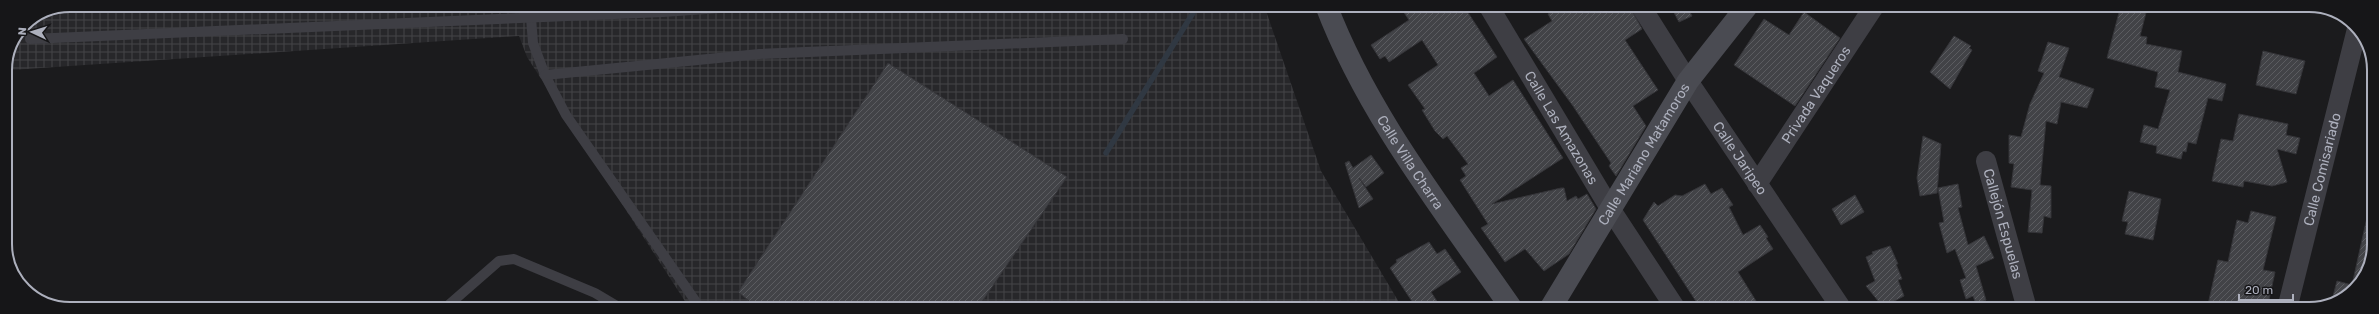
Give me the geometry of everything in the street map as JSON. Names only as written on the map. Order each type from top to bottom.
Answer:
[{"type":"street","name":"Calle Villa Charra","points":[[1328,12],[1338,39],[1396,141],[1507,302]]},
{"type":"street","name":"Calle Las Amazonas","points":[[1492,12],[1611,210],[1671,302]]},
{"type":"street","name":"Calle Jaripeo","points":[[1644,12],[1688,82],[1837,302]]},
{"type":"street","name":"Calle Mariano Matamoros","points":[[1554,302],[1688,82],[1743,12]]},
{"type":"street","name":"Privada Vaqueros","points":[[1757,184],[1870,12]]},
{"type":"street","name":"Calle Comisariado","points":[[2289,302],[2355,36]]},
{"type":"street","name":"Callejón Espuelas","points":[[1986,161],[2025,302]]},
{"type":"lane","points":[[531,12],[533,43],[545,75],[566,115],[696,302]]},
{"type":"lane","points":[[30,39],[531,16],[662,12]]},
{"type":"lane","points":[[545,75],[759,54],[1123,40]]},
{"type":"lane","points":[[452,302],[499,261],[514,259],[595,293],[610,302]]},
{"type":"shaded area","points":[[70,12],[1266,12],[1321,171],[1399,302],[685,302],[527,57],[519,36],[12,70],[16,48],[29,29],[48,16]]},
{"type":"building","points":[[1404,12],[1468,12],[1497,57],[1474,73],[1489,96],[1513,80],[1563,158],[1492,204],[1564,188],[1567,201],[1576,196],[1578,199],[1587,194],[1596,209],[1569,254],[1544,271],[1525,249],[1505,262],[1481,228],[1488,224],[1460,180],[1466,176],[1461,168],[1468,164],[1447,136],[1443,139],[1435,131],[1422,110],[1425,109],[1408,85],[1438,65],[1422,40],[1389,62],[1385,56],[1380,59],[1371,45],[1409,20]]},
{"type":"building","points":[[1551,12],[1633,12],[1642,29],[1625,40],[1658,90],[1633,106],[1646,126],[1616,176],[1609,166],[1611,163],[1573,106],[1524,39],[1552,21],[1548,14]]},
{"type":"building","points":[[1674,12],[1690,12],[1692,16],[1679,22]]},
{"type":"building","points":[[1804,12],[1840,38],[1795,106],[1734,65],[1764,19],[1789,35]]},
{"type":"building","points":[[2119,12],[2146,12],[2140,36],[2147,37],[2146,44],[2182,51],[2178,72],[2226,84],[2222,101],[2208,98],[2196,144],[2188,142],[2186,152],[2183,151],[2181,159],[2156,153],[2157,146],[2140,142],[2144,125],[2158,129],[2170,90],[2155,87],[2158,72],[2107,58]]},
{"type":"building","points":[[1954,36],[1971,46],[1969,48],[1972,50],[1950,89],[1930,72]]},
{"type":"building","points":[[2048,42],[2069,48],[2059,77],[2094,89],[2087,108],[2061,102],[2057,124],[2046,121],[2040,185],[2051,186],[2051,218],[2044,216],[2042,233],[2028,232],[2032,190],[2011,187],[2014,164],[2009,163],[2009,135],[2021,137],[2030,104],[2044,73],[2038,71]]},
{"type":"building","points":[[2263,51],[2305,61],[2296,94],[2256,85]]},
{"type":"building","points":[[888,63],[1067,177],[982,302],[750,302],[738,292]]},
{"type":"building","points":[[2239,114],[2288,124],[2286,135],[2300,138],[2296,154],[2277,149],[2287,182],[2272,186],[2244,181],[2243,187],[2212,181],[2221,139],[2233,141]]},
{"type":"building","points":[[1923,136],[1941,144],[1937,193],[1920,196],[1917,178]]},
{"type":"building","points":[[1371,155],[1384,173],[1366,187],[1359,178],[1373,199],[1359,208],[1345,163],[1349,161],[1353,168]]},
{"type":"building","points":[[1705,184],[1711,194],[1722,188],[1733,205],[1729,207],[1743,235],[1760,225],[1768,237],[1766,238],[1773,249],[1738,272],[1757,302],[1696,302],[1643,220],[1654,202],[1658,206],[1675,195],[1682,196]]},
{"type":"building","points":[[1958,184],[1962,207],[1958,208],[1968,245],[1984,236],[1994,258],[1976,266],[1986,300],[1975,302],[1973,296],[1966,299],[1960,280],[1966,278],[1955,249],[1947,253],[1939,223],[1944,222],[1938,188]]},
{"type":"building","points":[[2129,191],[2161,199],[2153,240],[2125,234],[2128,222],[2122,221]]},
{"type":"building","points":[[1855,195],[1864,212],[1841,225],[1832,209]]},
{"type":"building","points":[[2251,211],[2276,217],[2263,270],[2275,272],[2269,302],[2209,302],[2218,260],[2228,262],[2237,220],[2248,223]]},
{"type":"building","points":[[2367,218],[2367,252],[2364,263],[2353,282]]},
{"type":"building","points":[[1429,242],[1437,254],[1445,249],[1461,272],[1431,292],[1437,302],[1412,302],[1390,268],[1397,262],[1396,260]]},
{"type":"building","points":[[1890,246],[1898,264],[1896,264],[1902,279],[1898,280],[1904,296],[1893,302],[1879,302],[1866,286],[1875,281],[1866,257],[1873,254],[1872,252]]},
{"type":"building","points":[[2337,281],[2350,284],[2333,297]]},
{"type":"waterway","points":[[1106,153],[1194,12]]}]
